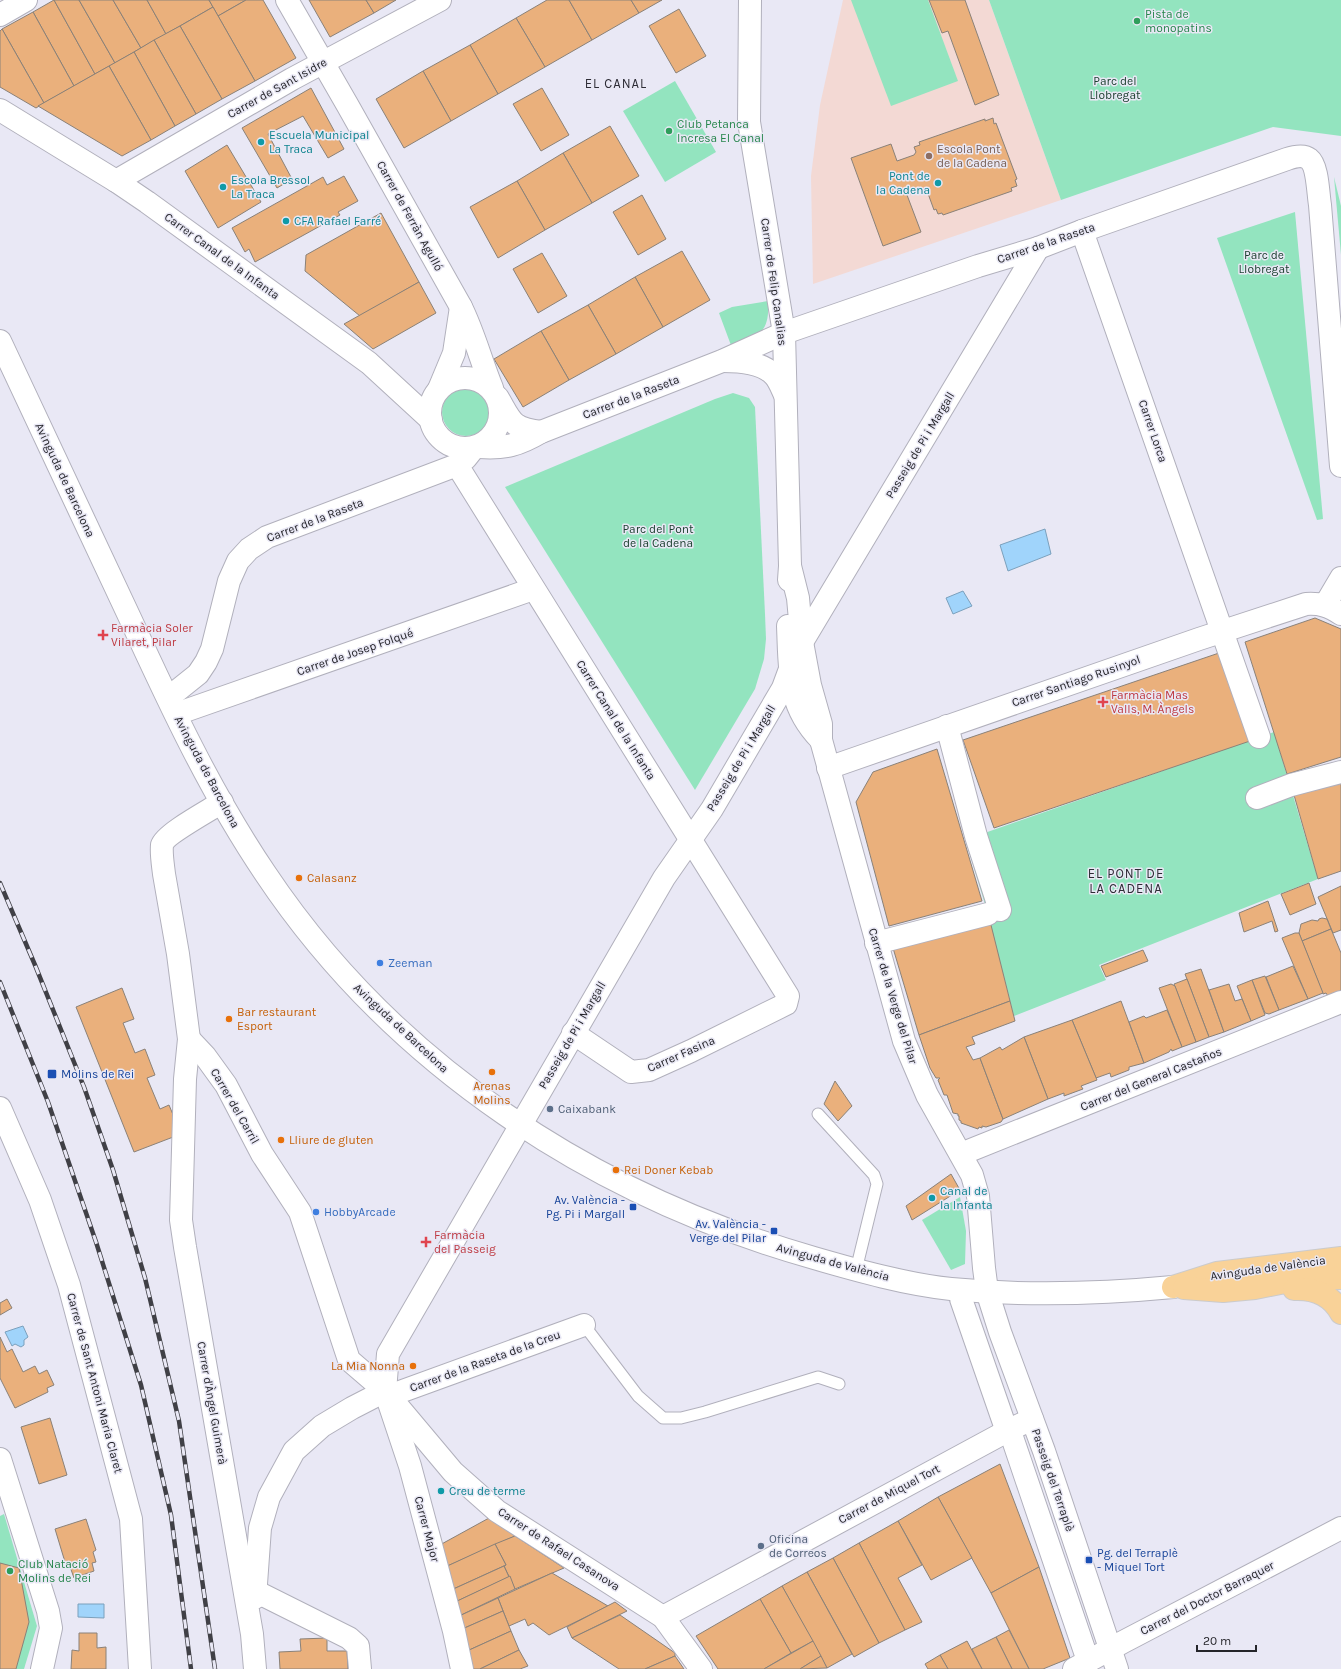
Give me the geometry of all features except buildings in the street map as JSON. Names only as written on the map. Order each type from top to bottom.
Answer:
[{"type":"main road","name":"Avinguda de València","points":[[1173,1287],[1217,1273],[1341,1258]]},
{"type":"main road","name":"Avinguda de València","points":[[1173,1287],[1223,1291],[1255,1288],[1300,1279],[1341,1278]]},
{"type":"main road","points":[[1255,1288],[1300,1288],[1316,1290],[1327,1296],[1337,1306],[1341,1313]]},
{"type":"street","points":[[0,15],[26,0]]},
{"type":"street","name":"Carrer de Ferràn Agulló","points":[[287,0],[461,307],[470,326],[480,361],[495,393]]},
{"type":"street","name":"Carrer de Sant Isidre","points":[[116,181],[323,62],[351,49],[440,0]]},
{"type":"street","name":"Carrer de Felip Canalias","points":[[750,0],[750,129],[784,333],[790,566],[786,596],[788,680]]},
{"type":"street","name":"Carrer Canal de la Infanta","points":[[0,110],[116,181],[369,363],[431,420]]},
{"type":"street","name":"Carrer de la Raseta","points":[[477,447],[496,448],[515,445],[541,432],[722,361],[770,352],[784,333],[978,266],[1038,248],[1287,159],[1302,156],[1308,158],[1315,169],[1320,205],[1341,466]]},
{"type":"street","name":"Carrer Lorca","points":[[1082,231],[1259,737]]},
{"type":"street","name":"Passeig de Pi i Margall","points":[[802,642],[1038,248]]},
{"type":"street","points":[[461,307],[454,353],[439,389],[433,399],[430,409],[431,420],[435,431],[441,439],[450,445],[459,448],[477,447]]},
{"type":"street","name":"Avinguda de Barcelona","points":[[0,341],[172,706],[222,802],[273,885],[319,946],[393,1024],[437,1063],[476,1094],[520,1125]]},
{"type":"street","name":"Carrer de la Raseta","points":[[722,361],[740,361],[765,369],[774,375],[785,395]]},
{"type":"street","points":[[439,389],[448,381],[459,378],[471,378],[482,381],[495,393],[512,423],[527,430],[541,432]]},
{"type":"street","points":[[457,465],[477,447],[490,439],[497,428],[500,413],[495,393]]},
{"type":"street","name":"Carrer de la Raseta","points":[[172,706],[206,662],[212,649],[229,581],[238,562],[249,548],[267,537],[457,465]]},
{"type":"street","name":"Carrer Canal de la Infanta","points":[[457,465],[788,996]]},
{"type":"street","name":"Carrer de Felip Canalias","points":[[790,566],[798,598],[802,642]]},
{"type":"street","points":[[1333,609],[1341,578]]},
{"type":"street","name":"Carrer de Josep Folqué","points":[[172,706],[533,589]]},
{"type":"street","name":"Carrer Santiago Rusinyol","points":[[828,768],[1223,631],[1306,604],[1315,603],[1333,609]]},
{"type":"street","name":"Carrer de la Verge del Pilar","points":[[802,642],[810,685],[821,724],[821,740],[828,768],[904,1040],[927,1094],[972,1175],[978,1196],[984,1268],[988,1291]]},
{"type":"street","points":[[788,680],[801,686],[805,702],[818,715]]},
{"type":"street","name":"Passeig de Pi i Margall","points":[[385,1391],[388,1354],[664,878],[712,809],[788,680]]},
{"type":"street","name":"Carrer de la Verge del Pilar","points":[[788,680],[803,718],[810,729],[821,740]]},
{"type":"street","points":[[876,943],[994,912],[947,726]]},
{"type":"street","points":[[1257,798],[1291,785],[1341,772]]},
{"type":"street","points":[[188,1039],[178,954],[164,874],[162,845],[168,836],[222,802]]},
{"type":"street","name":"Carrer Fasina","points":[[573,1033],[631,1072],[649,1070],[786,1004],[788,996]]},
{"type":"street","name":"Carrer del General Castaños","points":[[961,1154],[990,1144],[1341,1002]]},
{"type":"street","name":"Carrer d'Àngel Guimerà","points":[[188,1039],[182,1220],[185,1247],[252,1634],[255,1669]]},
{"type":"street","name":"Carrer del Carril","points":[[188,1039],[205,1056],[226,1085],[262,1154],[300,1212],[349,1360],[385,1391]]},
{"type":"street","name":"Carrer de Sant Antoni Maria Claret","points":[[0,1108],[40,1200],[69,1285],[131,1519],[140,1669]]},
{"type":"street","name":"Avinguda de València","points":[[520,1125],[582,1163],[687,1215],[770,1246],[856,1270],[948,1289],[1030,1293],[1098,1293],[1173,1287]]},
{"type":"street","name":"Passeig del Terraplè","points":[[988,1291],[1117,1669]]},
{"type":"street","name":"Passeig del Terraplè","points":[[961,1299],[1008,1430],[1080,1661]]},
{"type":"street","name":"Carrer de la Raseta de la Creu","points":[[385,1391],[397,1393],[584,1325]]},
{"type":"street","points":[[252,1634],[260,1528],[269,1497],[294,1451],[322,1426],[385,1391]]},
{"type":"street","name":"Carrer de Rafael Casanova","points":[[385,1391],[453,1472],[497,1510],[663,1617],[701,1669]]},
{"type":"street","name":"Carrer Major","points":[[385,1391],[410,1466],[454,1631],[462,1669]]},
{"type":"street","name":"Carrer de Miquel Tort","points":[[663,1617],[1002,1434],[1032,1420]]},
{"type":"street","points":[[0,1459],[48,1611],[51,1628],[42,1669]]},
{"type":"street","name":"Carrer del Doctor Barraquer","points":[[1080,1661],[1110,1649],[1341,1528]]},
{"type":"street","points":[[255,1591],[350,1638],[358,1646],[360,1669]]},
{"type":"lane","points":[[818,1114],[874,1175],[877,1184],[856,1270]]},
{"type":"lane","points":[[584,1325],[638,1396],[663,1418],[681,1418],[705,1412],[818,1377],[839,1384]]},
{"type":"shaded area","name":"Escola Pont de la Cadena","points":[[843,0],[989,0],[1061,200],[813,284],[811,176],[820,105]]},
{"type":"green space","points":[[851,0],[928,0],[958,81],[891,106]]},
{"type":"green space","name":"Parc del Llobregat","points":[[989,0],[1341,0],[1341,136],[1273,127],[1061,200]]},
{"type":"green space","name":"Club Petanca Incresa El Canal","points":[[675,81],[716,152],[665,182],[623,111]]},
{"type":"green space","points":[[1334,177],[1341,206],[1341,255]]},
{"type":"green space","name":"Parc de Llobregat","points":[[1295,212],[1323,519],[1317,520],[1217,238]]},
{"type":"green space","points":[[768,301],[768,312],[765,327],[756,336],[732,348],[719,313],[732,307]]},
{"type":"green space","points":[[461,388],[471,388],[483,395],[490,407],[490,417],[483,429],[471,436],[461,436],[453,432],[446,425],[442,417],[442,407],[446,399],[453,392]]},
{"type":"green space","name":"Parc del Pont de la Cadena","points":[[733,393],[749,398],[755,407],[766,639],[764,659],[755,689],[695,790],[505,487],[715,399]]},
{"type":"green space","points":[[1274,732],[1318,879],[1099,965],[1106,980],[1014,1016],[988,914],[965,839]]},
{"type":"green space","points":[[960,1197],[966,1231],[965,1264],[951,1270],[922,1220]]},
{"type":"green space","name":"Club Natació Molins de Rei","points":[[4,1514],[37,1626],[24,1669],[0,1669],[0,1516]]},
{"type":"water","points":[[1045,529],[1051,554],[1008,571],[1000,545]]},
{"type":"water","points":[[963,591],[972,606],[953,614],[946,598]]},
{"type":"water","points":[[23,1326],[28,1337],[24,1340],[24,1345],[21,1347],[15,1344],[12,1346],[5,1332]]},
{"type":"water","points":[[78,1604],[104,1604],[104,1618],[78,1617]]},
{"type":"railway","points":[[0,883],[84,1087],[113,1170],[145,1278],[179,1421],[215,1669]]},
{"type":"railway","points":[[0,982],[48,1102],[96,1242],[141,1385],[171,1515],[191,1669]]},
{"type":"place","name":"Pista de monopatins","points":[[1137,21]]},
{"type":"place","name":"Club Petanca Incresa El Canal","points":[[669,131]]},
{"type":"place","name":"Escuela Municipal La Traca","points":[[261,142]]},
{"type":"place","name":"Escola Pont de la Cadena","points":[[929,156]]},
{"type":"place","name":"Pont de la Cadena","points":[[938,183]]},
{"type":"place","name":"Escola Bressol La Traca","points":[[223,187]]},
{"type":"place","name":"CFA Rafael Farré","points":[[286,221]]},
{"type":"place","name":"Farmàcia Soler Vilaret, Pilar","points":[[103,635]]},
{"type":"place","name":"Farmàcia Mas Valls, M. Àngels","points":[[1103,702]]},
{"type":"place","name":"Calasanz","points":[[299,878]]},
{"type":"place","name":"Zeeman","points":[[380,963]]},
{"type":"place","name":"Bar restaurant Esport","points":[[229,1019]]},
{"type":"place","name":"Arenas Molins","points":[[492,1072]]},
{"type":"place","name":"Molins de Rei","points":[[52,1074]]},
{"type":"place","name":"Caixabank","points":[[550,1109]]},
{"type":"place","name":"Lliure de gluten","points":[[281,1140]]},
{"type":"place","name":"Rei Doner Kebab","points":[[616,1170]]},
{"type":"place","name":"Canal de la Infanta","points":[[932,1198]]},
{"type":"place","name":"Av. València - Pg. Pi i Margall","points":[[633,1207]]},
{"type":"place","name":"HobbyArcade","points":[[316,1212]]},
{"type":"place","name":"Av. València - Verge del Pilar","points":[[774,1231]]},
{"type":"place","name":"Farmàcia del Passeig","points":[[426,1242]]},
{"type":"place","name":"La Mia Nonna","points":[[413,1366]]},
{"type":"place","name":"Creu de terme","points":[[441,1491]]},
{"type":"place","name":"Oficina de Correos","points":[[761,1546]]},
{"type":"place","name":"Pg. del Terraplè - Miquel Tort","points":[[1089,1560]]},
{"type":"place","name":"Club Natació Molins de Rei","points":[[10,1571]]},
{"type":"district","name":"EL CANAL","points":[[616,83]]},
{"type":"district","name":"EL PONT DE LA CADENA","points":[[1126,880]]}]
